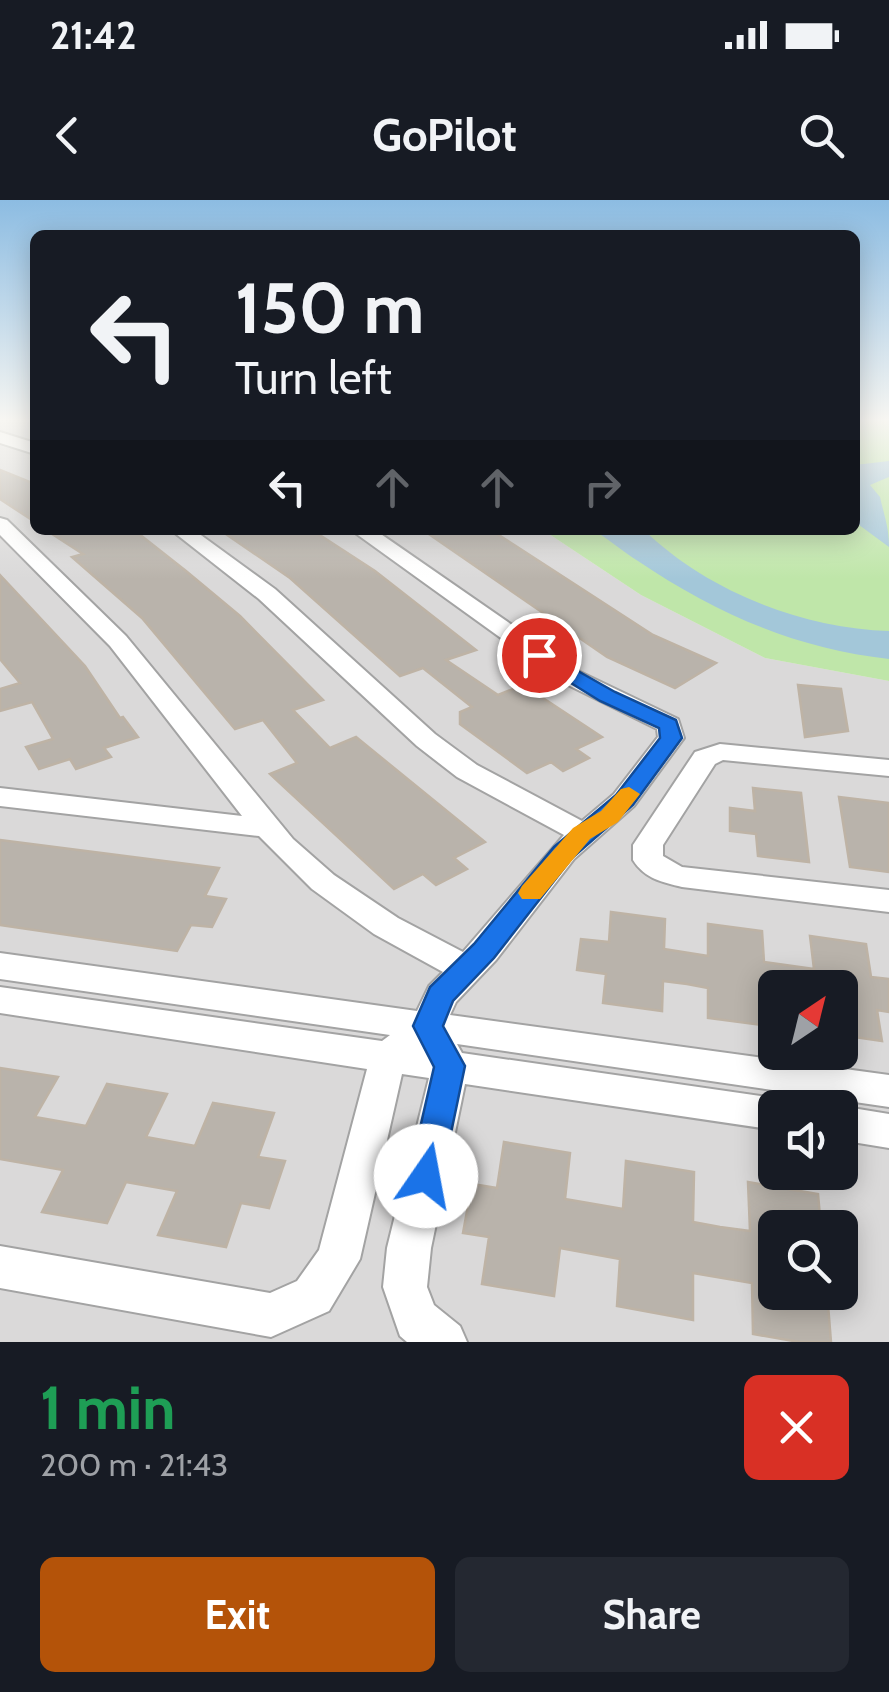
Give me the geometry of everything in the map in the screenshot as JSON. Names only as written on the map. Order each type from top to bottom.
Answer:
[{"type":"street","points":[[0,524],[118,641],[267,828],[323,882],[386,926],[466,969]]},
{"type":"street","points":[[188,535],[267,594],[453,761],[582,833]]},
{"type":"street","points":[[0,1267],[271,1315],[313,1296],[338,1259],[388,1057],[428,1026],[440,995],[582,833],[610,816],[671,738],[669,724],[571,677],[369,535]]},
{"type":"street","points":[[889,768],[720,752],[705,758],[648,845],[648,860],[661,870],[682,877],[889,902]]},
{"type":"street","points":[[0,797],[267,828]]},
{"type":"street","points":[[0,966],[889,1091]]},
{"type":"street","points":[[0,1000],[758,1111]]},
{"type":"street","points":[[428,1026],[450,1066],[409,1248],[405,1287],[416,1320],[444,1342]]},
{"type":"street","points":[[858,1126],[889,1130]]},
{"type":"shaded area","points":[[0,472],[30,472],[30,535],[551,535],[641,595],[765,658],[889,681],[889,1342],[0,1342]]},
{"type":"green space","points":[[860,472],[889,472],[889,681],[765,658],[641,595],[551,535],[860,535]]},
{"type":"water","points":[[860,472],[889,472],[889,477],[870,485],[880,497],[889,547],[860,526]]},
{"type":"water","points":[[600,535],[650,535],[696,571],[757,602],[822,623],[889,631],[889,659],[821,647],[758,626],[667,580]]},
{"type":"building","points":[[0,472],[30,482],[30,519],[0,499]]},
{"type":"building","points":[[54,535],[140,535],[186,571],[240,616],[323,700],[293,710],[330,748],[356,737],[485,842],[454,858],[467,869],[436,885],[423,874],[394,889],[270,774],[297,763],[263,720],[235,729],[142,618],[72,557],[83,554]]},
{"type":"building","points":[[227,535],[320,535],[375,571],[476,650],[446,660],[498,695],[523,685],[602,737],[576,749],[589,758],[563,771],[551,762],[527,773],[460,724],[460,712],[472,707],[423,668],[400,676],[290,578]]},
{"type":"building","points":[[430,535],[499,535],[653,635],[716,663],[675,688],[607,657]]},
{"type":"building","points":[[0,575],[85,666],[120,718],[138,737],[104,748],[111,757],[76,769],[70,759],[39,769],[26,747],[53,739],[32,702],[0,711],[0,689],[20,683],[0,659]]},
{"type":"building","points":[[798,685],[841,689],[848,731],[805,737]]},
{"type":"building","points":[[753,788],[801,793],[809,862],[758,856],[756,834],[730,831],[730,808],[755,811]]},
{"type":"building","points":[[839,797],[889,803],[889,872],[850,867]]},
{"type":"building","points":[[0,840],[219,868],[205,896],[226,899],[212,927],[191,925],[177,951],[0,925]]},
{"type":"building","points":[[611,912],[665,919],[664,949],[708,956],[708,924],[762,931],[764,962],[814,969],[810,936],[866,944],[871,977],[889,979],[889,1012],[877,1010],[882,1041],[858,1038],[858,970],[758,970],[758,1025],[708,1018],[708,988],[687,984],[663,981],[662,1011],[603,1003],[606,974],[577,970],[581,939],[609,942]]},
{"type":"building","points":[[0,1068],[58,1077],[35,1117],[86,1126],[107,1084],[167,1094],[146,1137],[195,1146],[213,1103],[274,1113],[258,1157],[285,1161],[269,1208],[241,1203],[226,1247],[158,1235],[177,1191],[126,1182],[107,1223],[42,1212],[63,1170],[0,1159]]},
{"type":"building","points":[[504,1142],[570,1153],[565,1199],[623,1209],[626,1161],[694,1172],[693,1222],[720,1227],[750,1231],[748,1182],[758,1184],[758,1190],[818,1194],[819,1210],[758,1210],[758,1310],[828,1310],[831,1342],[799,1342],[753,1334],[752,1283],[693,1273],[693,1320],[617,1306],[620,1259],[560,1248],[554,1296],[482,1284],[489,1237],[463,1233],[472,1184],[497,1188]]},
{"type":"slow traffic","points":[[531,893],[563,852],[582,833],[610,816],[629,794]]},
{"type":"route","points":[[426,1176],[450,1066],[428,1026],[440,995],[484,951],[563,852],[582,833],[610,816],[671,738],[669,724],[607,697],[539,655]]}]
